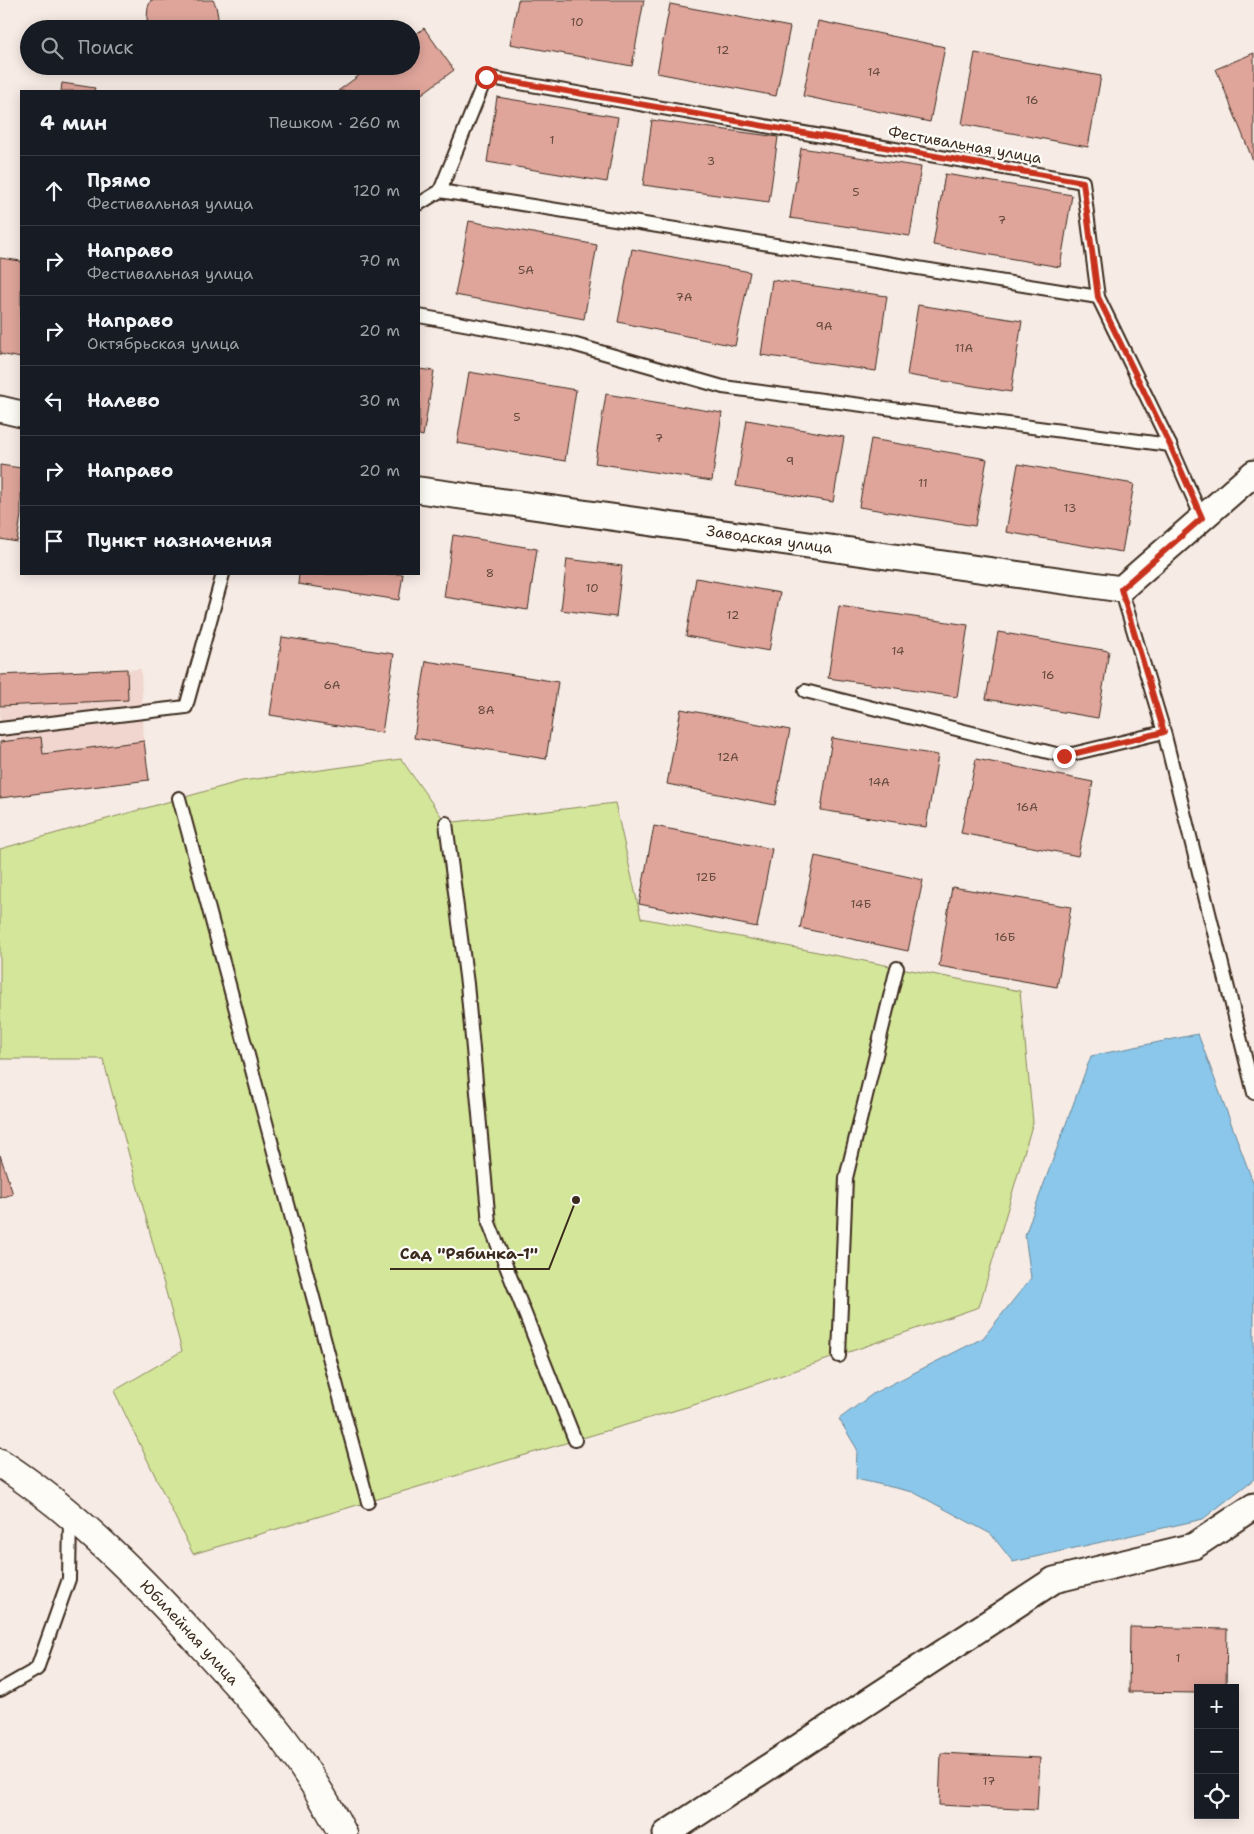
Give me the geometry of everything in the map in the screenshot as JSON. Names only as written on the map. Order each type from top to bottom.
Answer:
[{"type":"street","points":[[0,409],[20,414]]},
{"type":"street","points":[[1121,589],[1254,473]]},
{"type":"street","name":"Заводская улица","points":[[420,490],[1121,589]]},
{"type":"street","name":"Юбилейная улица","points":[[0,1463],[21,1477],[70,1516],[128,1568],[184,1625],[285,1741],[331,1812],[342,1834]]},
{"type":"street","points":[[666,1834],[1054,1580],[1194,1546],[1254,1506]]},
{"type":"lane","name":"Фестивальная улица","points":[[440,191],[486,77],[1083,182],[1098,297],[1170,445],[1202,518]]},
{"type":"lane","points":[[420,203],[440,191],[1098,297]]},
{"type":"lane","points":[[420,316],[569,344],[723,387],[1170,445]]},
{"type":"lane","points":[[0,729],[186,707],[223,575]]},
{"type":"lane","points":[[1121,589],[1164,732],[1254,1093]]},
{"type":"lane","points":[[805,690],[1064,756],[1164,732]]},
{"type":"lane","points":[[179,798],[368,1502]]},
{"type":"lane","points":[[446,823],[468,984],[489,1224],[575,1440]]},
{"type":"lane","points":[[839,1356],[846,1178],[897,968]]},
{"type":"lane","points":[[0,1690],[37,1669],[70,1579],[70,1516]]},
{"type":"shaded area","points":[[141,669],[144,741],[149,780],[0,798],[0,675]]},
{"type":"green space","points":[[401,759],[446,823],[615,803],[641,918],[1020,991],[1033,1122],[979,1307],[710,1400],[193,1554],[114,1391],[182,1351],[103,1059],[0,1059],[0,849],[242,781]]},
{"type":"water","points":[[1198,1034],[1254,1185],[1254,1479],[1203,1519],[1013,1562],[991,1534],[913,1492],[856,1479],[857,1449],[839,1419],[874,1393],[983,1338],[1031,1278],[1025,1235],[1091,1056]]},
{"type":"building","points":[[151,0],[213,0],[218,17],[217,20],[147,20],[148,7]]},
{"type":"building","points":[[518,0],[644,0],[632,66],[510,44]]},
{"type":"building","points":[[670,4],[790,27],[776,96],[657,73]]},
{"type":"building","points":[[818,21],[945,47],[930,122],[803,96]]},
{"type":"building","points":[[424,28],[454,70],[420,95],[420,90],[339,90],[360,75],[420,75],[420,31]]},
{"type":"building","points":[[975,53],[1101,76],[1088,147],[962,124]]},
{"type":"building","points":[[1254,53],[1254,163],[1216,69]]},
{"type":"building","points":[[62,83],[95,88],[94,90],[61,90]]},
{"type":"building","points":[[497,97],[618,117],[607,182],[487,162]]},
{"type":"building","points":[[652,120],[778,137],[769,202],[643,185]]},
{"type":"building","points":[[801,148],[921,167],[910,236],[790,218]]},
{"type":"building","points":[[945,174],[1072,195],[1060,267],[933,245]]},
{"type":"building","points":[[469,221],[597,245],[584,319],[455,295]]},
{"type":"building","points":[[632,249],[750,272],[735,346],[618,322]]},
{"type":"building","points":[[0,258],[20,261],[20,358],[0,354]]},
{"type":"building","points":[[772,280],[887,296],[876,371],[761,355]]},
{"type":"building","points":[[918,305],[1022,321],[1011,392],[907,375]]},
{"type":"building","points":[[420,369],[434,371],[423,436],[420,435]]},
{"type":"building","points":[[469,372],[576,390],[565,461],[457,443]]},
{"type":"building","points":[[606,394],[722,413],[712,481],[595,463]]},
{"type":"building","points":[[747,420],[844,437],[833,502],[736,486]]},
{"type":"building","points":[[871,439],[987,459],[975,526],[859,507]]},
{"type":"building","points":[[1018,464],[1134,484],[1122,552],[1006,532]]},
{"type":"building","points":[[0,465],[20,468],[20,522],[17,542],[0,539]]},
{"type":"building","points":[[453,535],[537,549],[528,610],[444,597]]},
{"type":"building","points":[[567,559],[622,566],[616,617],[561,610]]},
{"type":"building","points":[[299,575],[403,575],[399,600],[298,584]]},
{"type":"building","points":[[696,578],[780,593],[769,651],[686,636]]},
{"type":"building","points":[[839,606],[968,625],[957,697],[828,678]]},
{"type":"building","points":[[998,632],[1109,651],[1098,718],[986,699]]},
{"type":"building","points":[[282,637],[394,654],[382,733],[270,715]]},
{"type":"building","points":[[426,661],[558,682],[546,759],[414,738]]},
{"type":"building","points":[[127,669],[128,700],[0,706],[0,675]]},
{"type":"building","points":[[681,709],[790,730],[775,805],[667,784]]},
{"type":"building","points":[[41,737],[43,754],[144,741],[149,780],[0,798],[0,742]]},
{"type":"building","points":[[832,738],[938,755],[926,827],[821,810]]},
{"type":"building","points":[[976,759],[1093,782],[1078,856],[961,833]]},
{"type":"building","points":[[654,826],[772,849],[757,927],[639,904]]},
{"type":"building","points":[[815,856],[923,880],[908,951],[800,928]]},
{"type":"building","points":[[952,887],[1071,907],[1057,987],[939,966]]},
{"type":"building","points":[[0,1155],[13,1194],[0,1198]]},
{"type":"building","points":[[1130,1627],[1227,1629],[1226,1684],[1194,1684],[1194,1693],[1129,1692]]},
{"type":"building","points":[[941,1753],[1040,1758],[1037,1810],[939,1805]]},
{"type":"place","name":"Сад \"Рябинка-1\"","points":[[576,1200]]},
{"type":"route","points":[[486,77],[1083,182],[1098,297],[1170,445],[1202,518],[1121,589],[1164,732],[1064,756]]}]
